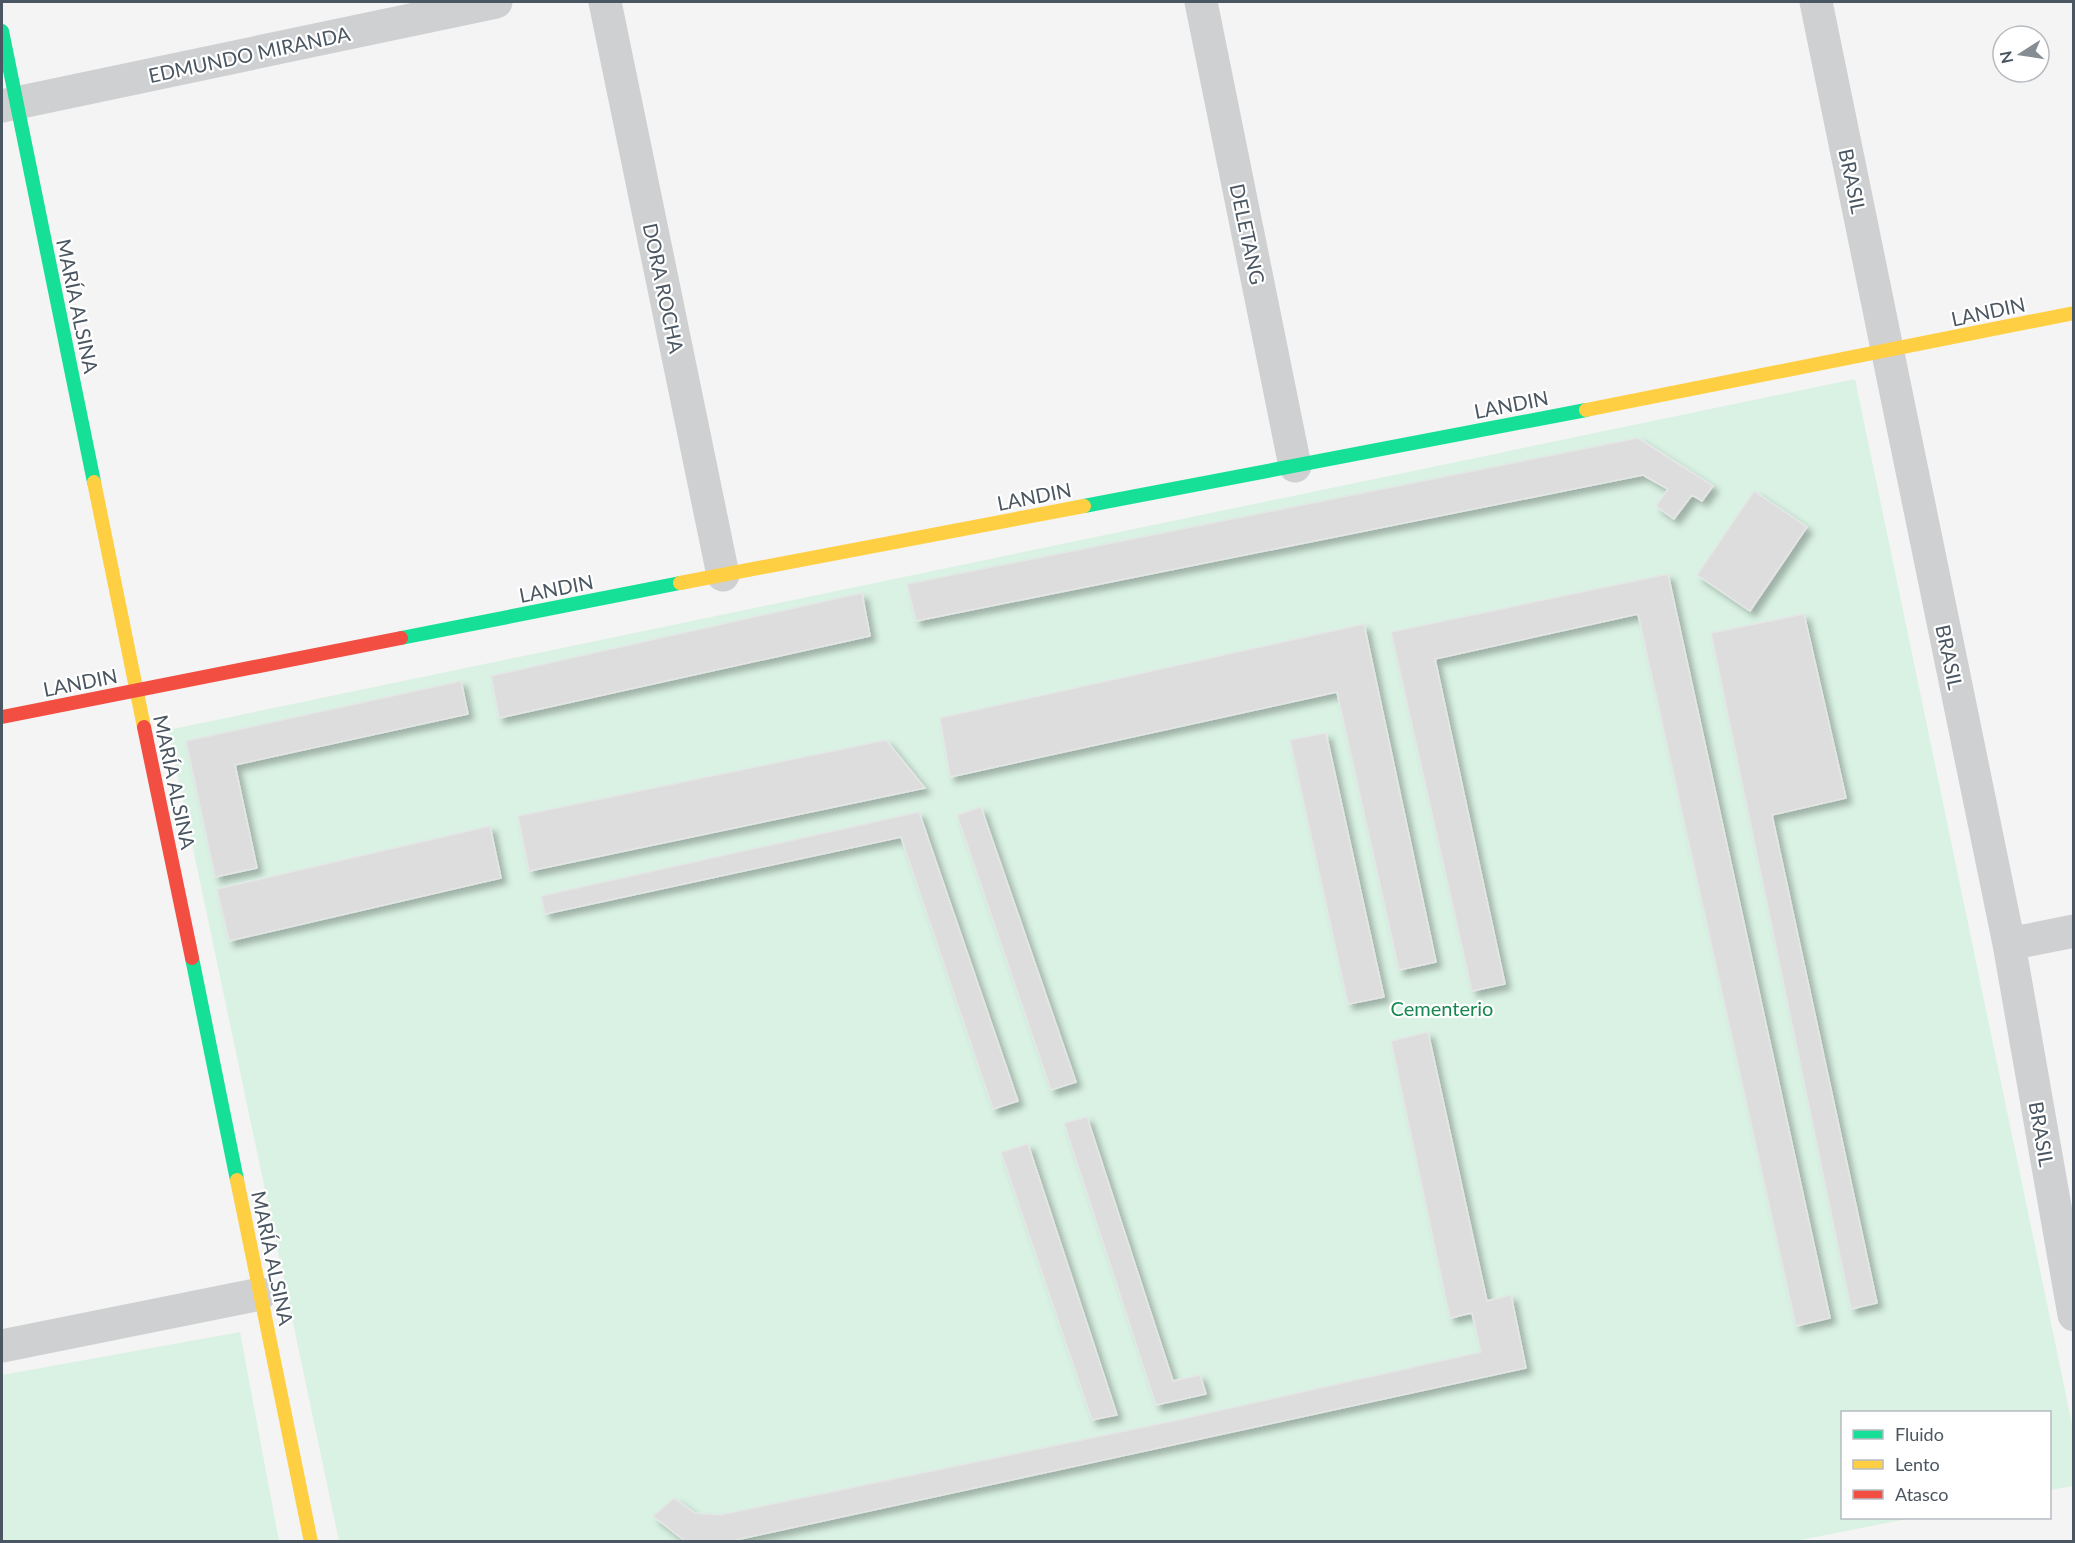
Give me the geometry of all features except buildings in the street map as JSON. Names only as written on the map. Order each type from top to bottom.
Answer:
[{"type":"street","name":"EDMUNDO MIRANDA","points":[[9,105],[496,2]]},
{"type":"street","name":"DORA ROCHA","points":[[605,2],[723,574]]},
{"type":"street","name":"DELETANG","points":[[1201,2],[1295,466]]},
{"type":"street","name":"BRASIL","points":[[1816,2],[2009,944],[2073,1315]]},
{"type":"street","name":"MARÍA ALSINA","points":[[2,31],[9,105],[137,691],[311,1542]]},
{"type":"street","name":"LANDIN","points":[[2,717],[723,574],[1888,352],[2073,313]]},
{"type":"street","points":[[2009,944],[2073,931]]},
{"type":"street","points":[[2,1347],[260,1294]]},
{"type":"green space","name":"Cementerio","points":[[1855,379],[2073,1429],[2073,1486],[2051,1490],[2051,1411],[1841,1411],[1841,1519],[1907,1519],[1790,1542],[339,1541],[168,730]]},
{"type":"green space","points":[[240,1332],[279,1541],[2,1541],[2,1375]]},
{"type":"traffic: fast","points":[[2,31],[94,482]]},
{"type":"traffic: fast","points":[[1084,506],[1586,410]]},
{"type":"traffic: fast","points":[[401,638],[680,583]]},
{"type":"traffic: fast","points":[[192,958],[237,1180]]},
{"type":"traffic: slow","points":[[1586,410],[2074,313]]},
{"type":"traffic: slow","points":[[94,482],[144,727]]},
{"type":"traffic: slow","points":[[680,583],[1084,506]]},
{"type":"traffic: slow","points":[[237,1180],[311,1542]]},
{"type":"traffic: jam","points":[[2,717],[401,638]]},
{"type":"traffic: jam","points":[[144,727],[192,958]]}]
